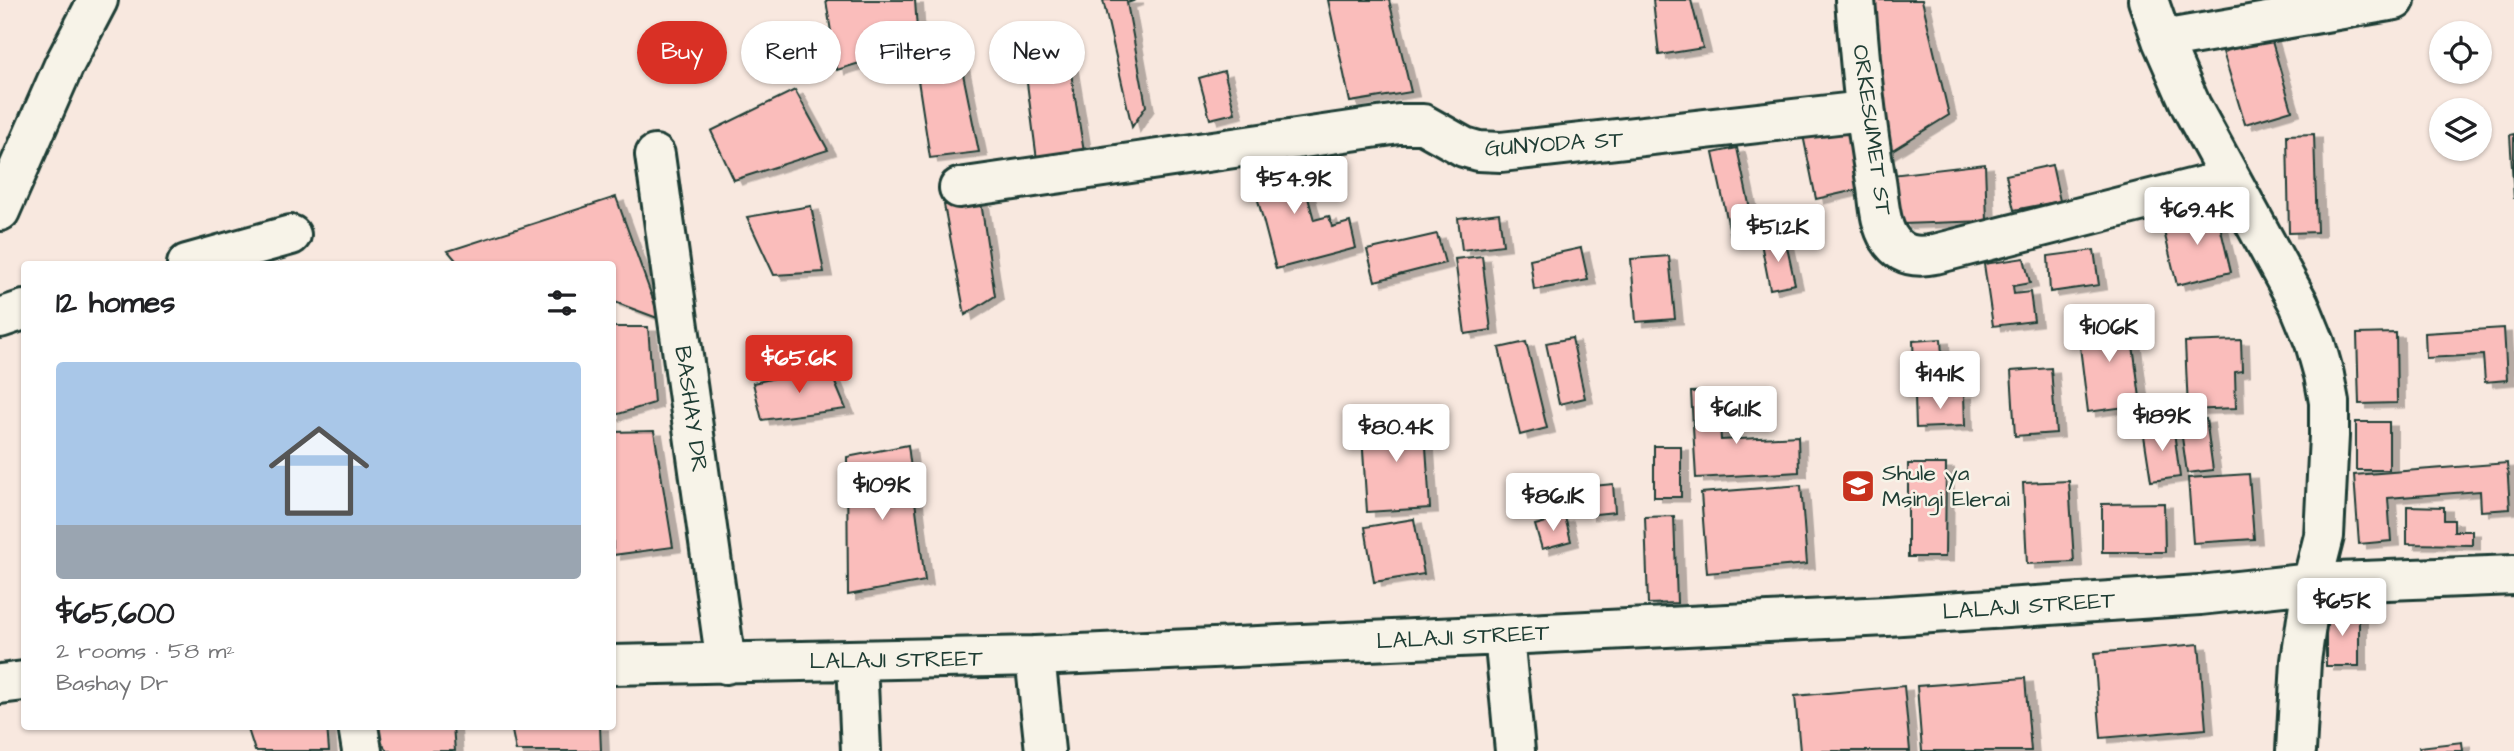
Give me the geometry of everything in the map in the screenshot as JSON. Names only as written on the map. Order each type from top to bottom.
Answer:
[{"type":"street","points":[[0,211],[64,65],[98,0]]},
{"type":"street","name":"ORKESUMET ST","points":[[1855,0],[1864,111],[1881,213],[1889,238],[1904,254],[1920,257],[2230,179]]},
{"type":"street","points":[[2148,0],[2162,40],[2192,106],[2298,304],[2315,343],[2324,375],[2329,402],[2329,466],[2324,536],[2312,583],[2301,661],[2296,751]]},
{"type":"street","points":[[2162,40],[2395,0]]},
{"type":"street","name":"GUNYODA ST","points":[[960,188],[1399,124],[1423,124],[1464,147],[1501,152],[1864,111]]},
{"type":"street","name":"BASHAY DR","points":[[655,155],[726,664]]},
{"type":"street","points":[[198,261],[291,235]]},
{"type":"street","points":[[0,318],[21,311]]},
{"type":"street","name":"LALAJI STREET","points":[[616,665],[1035,656],[1504,635],[1901,615],[2200,595],[2312,583],[2514,575]]},
{"type":"street","points":[[1504,635],[1515,751]]},
{"type":"street","points":[[1035,656],[1045,751]]},
{"type":"street","points":[[857,661],[861,751]]},
{"type":"street","points":[[0,684],[21,681]]},
{"type":"street","points":[[359,730],[362,751]]},
{"type":"building","points":[[826,0],[915,0],[916,21],[855,21],[855,64],[841,69],[841,21],[829,21]]},
{"type":"building","points":[[1103,0],[1136,0],[1127,3],[1146,106],[1132,127]]},
{"type":"building","points":[[1328,0],[1389,0],[1411,92],[1350,102]]},
{"type":"building","points":[[1653,0],[1691,0],[1703,48],[1659,55]]},
{"type":"building","points":[[1865,0],[1922,0],[1949,115],[1881,157]]},
{"type":"building","points":[[2271,38],[2292,110],[2245,124],[2223,52]]},
{"type":"building","points":[[1224,71],[1235,113],[1210,119],[1199,78]]},
{"type":"building","points":[[919,84],[965,84],[979,152],[930,158]]},
{"type":"building","points":[[1027,84],[1073,84],[1084,152],[1037,160]]},
{"type":"building","points":[[795,90],[828,150],[734,180],[711,131]]},
{"type":"building","points":[[1847,126],[1860,189],[1816,199],[1803,135]]},
{"type":"building","points":[[2314,134],[2317,232],[2289,233],[2287,135]]},
{"type":"building","points":[[2514,134],[2514,199],[2510,135]]},
{"type":"building","points":[[1737,148],[1755,232],[1731,237],[1713,153]]},
{"type":"building","points":[[1296,153],[1314,220],[1329,216],[1332,227],[1350,222],[1356,248],[1276,269],[1249,166]]},
{"type":"building","points":[[1985,164],[1987,221],[1902,224],[1891,175]]},
{"type":"building","points":[[2052,165],[2060,201],[2014,210],[2006,175]]},
{"type":"building","points":[[616,197],[660,319],[616,302],[616,261],[456,261],[448,251]]},
{"type":"building","points":[[981,202],[995,296],[965,315],[944,205]]},
{"type":"building","points":[[811,206],[824,272],[774,275],[747,217]]},
{"type":"building","points":[[2216,209],[2231,272],[2177,285],[2162,223]]},
{"type":"building","points":[[1499,213],[1503,245],[1462,250],[1458,218]]},
{"type":"building","points":[[1437,234],[1445,263],[1375,281],[1367,250]]},
{"type":"building","points":[[1785,238],[1795,284],[1770,289],[1761,243]]},
{"type":"building","points":[[1581,248],[1588,280],[1534,290],[1530,259]]},
{"type":"building","points":[[2094,250],[2099,285],[2050,292],[2048,256]]},
{"type":"building","points":[[1482,256],[1491,330],[1465,334],[1455,259]]},
{"type":"building","points":[[1669,256],[1675,319],[1636,322],[1631,259]]},
{"type":"building","points":[[2024,258],[2030,283],[2013,286],[2014,294],[2030,292],[2034,321],[1993,326],[1984,264]]},
{"type":"building","points":[[2129,315],[2141,405],[2088,412],[2077,322]]},
{"type":"building","points":[[616,327],[648,327],[654,403],[616,415]]},
{"type":"building","points":[[2504,328],[2507,380],[2485,382],[2483,355],[2426,358],[2425,333]]},
{"type":"building","points":[[2396,333],[2397,403],[2359,404],[2357,334]]},
{"type":"building","points":[[1572,338],[1585,398],[1559,404],[1546,343]]},
{"type":"building","points":[[1941,339],[1944,391],[1915,393],[1913,341]]},
{"type":"building","points":[[2241,340],[2242,371],[2235,372],[2236,408],[2188,410],[2185,342]]},
{"type":"building","points":[[1526,342],[1547,428],[1520,435],[1499,348]]},
{"type":"building","points":[[828,366],[846,409],[762,420],[753,383]]},
{"type":"building","points":[[2051,368],[2056,433],[2015,436],[2011,371]]},
{"type":"building","points":[[1718,391],[1721,440],[1798,436],[1799,472],[1696,478],[1691,392]]},
{"type":"building","points":[[1964,394],[1965,426],[1916,428],[1915,396]]},
{"type":"building","points":[[1424,416],[1430,508],[1367,512],[1361,420]]},
{"type":"building","points":[[2206,419],[2213,470],[2187,473],[2180,423]]},
{"type":"building","points":[[2356,422],[2389,422],[2389,470],[2356,470]]},
{"type":"building","points":[[2173,424],[2180,477],[2151,481],[2143,429]]},
{"type":"building","points":[[654,431],[673,547],[616,555],[616,432]]},
{"type":"building","points":[[908,445],[925,581],[848,595],[847,457]]},
{"type":"building","points":[[1654,446],[1681,446],[1681,497],[1654,497]]},
{"type":"building","points":[[2507,463],[2510,509],[2481,511],[2480,491],[2388,498],[2391,541],[2359,544],[2354,475]]},
{"type":"building","points":[[1908,464],[1946,464],[1945,557],[1908,557]]},
{"type":"building","points":[[2249,474],[2254,539],[2193,543],[2188,478]]},
{"type":"building","points":[[2069,481],[2074,562],[2027,564],[2023,483]]},
{"type":"building","points":[[1613,484],[1615,512],[1586,515],[1583,487]]},
{"type":"building","points":[[1801,485],[1807,564],[1707,573],[1701,493]]},
{"type":"building","points":[[2164,503],[2165,552],[2102,552],[2102,504]]},
{"type":"building","points":[[2407,506],[2444,507],[2444,520],[2454,520],[2454,531],[2472,531],[2472,545],[2407,544]]},
{"type":"building","points":[[1674,516],[1677,603],[1648,604],[1645,517]]},
{"type":"building","points":[[1565,517],[1571,541],[1542,549],[1535,525]]},
{"type":"building","points":[[1414,519],[1424,574],[1374,582],[1365,527]]},
{"type":"building","points":[[2326,609],[2359,609],[2359,666],[2326,666]]},
{"type":"building","points":[[2199,644],[2206,729],[2101,738],[2094,653]]},
{"type":"building","points":[[2025,678],[2031,751],[1922,751],[1917,686]]},
{"type":"building","points":[[1904,686],[1910,751],[1800,751],[1795,696]]},
{"type":"building","points":[[248,730],[327,730],[329,751],[255,751]]},
{"type":"building","points":[[374,730],[453,730],[455,751],[387,751]]},
{"type":"building","points":[[512,730],[600,730],[601,751],[516,751]]},
{"type":"building","points":[[2462,742],[2463,751],[2420,751],[2419,747]]},
{"type":"place","name":"Shule ya Msingi Elerai","points":[[1858,486]]}]
